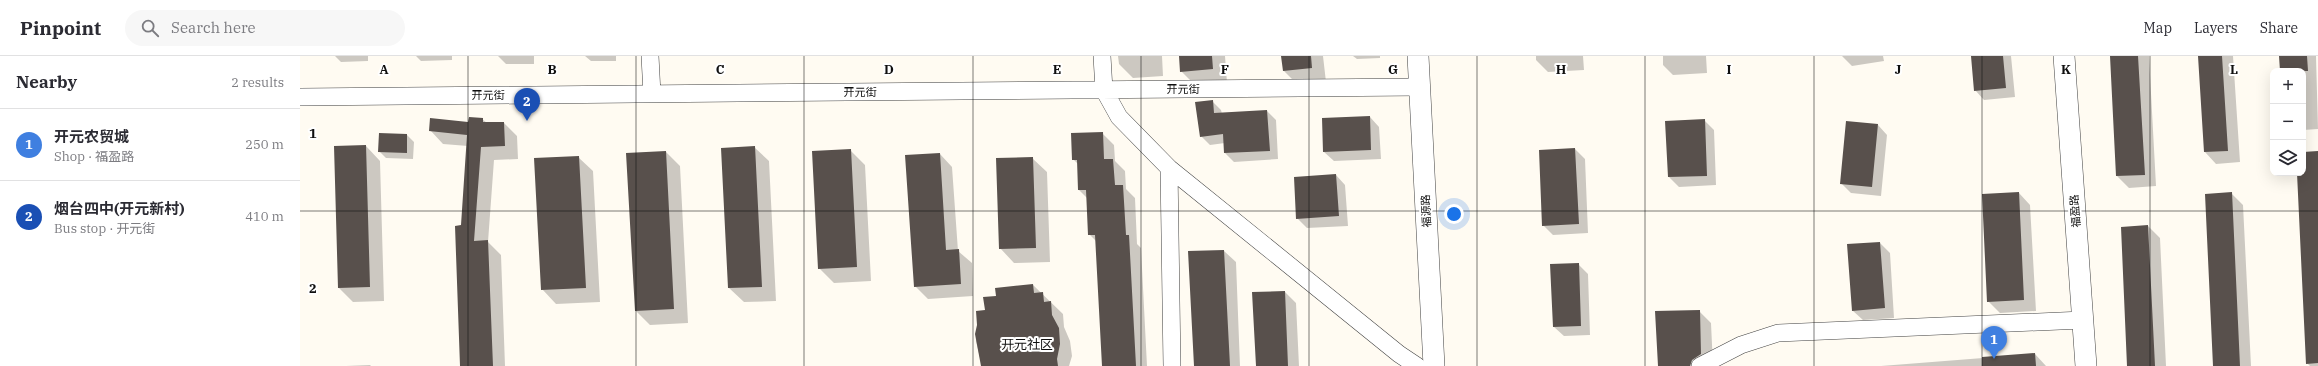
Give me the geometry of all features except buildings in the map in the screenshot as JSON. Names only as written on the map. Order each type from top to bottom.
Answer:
[{"type":"street","points":[[650,56],[652,94]]},
{"type":"street","points":[[1102,56],[1104,90],[1119,117],[1169,168],[1398,354],[1417,366]]},
{"type":"street","name":"福源路","points":[[1418,56],[1434,366]]},
{"type":"street","name":"福盈路","points":[[2064,56],[2086,366]]},
{"type":"street","name":"开元街","points":[[300,97],[1419,87]]},
{"type":"street","points":[[1169,168],[1172,366]]},
{"type":"street","points":[[1700,366],[1741,345],[1778,334],[2083,320]]},
{"type":"place","name":"烟台四中(开元新村)","points":[[527,121]]},
{"type":"place","name":"开元农贸城","points":[[1994,359]]},
{"type":"district","name":"开元社区","points":[[1027,344]]}]
